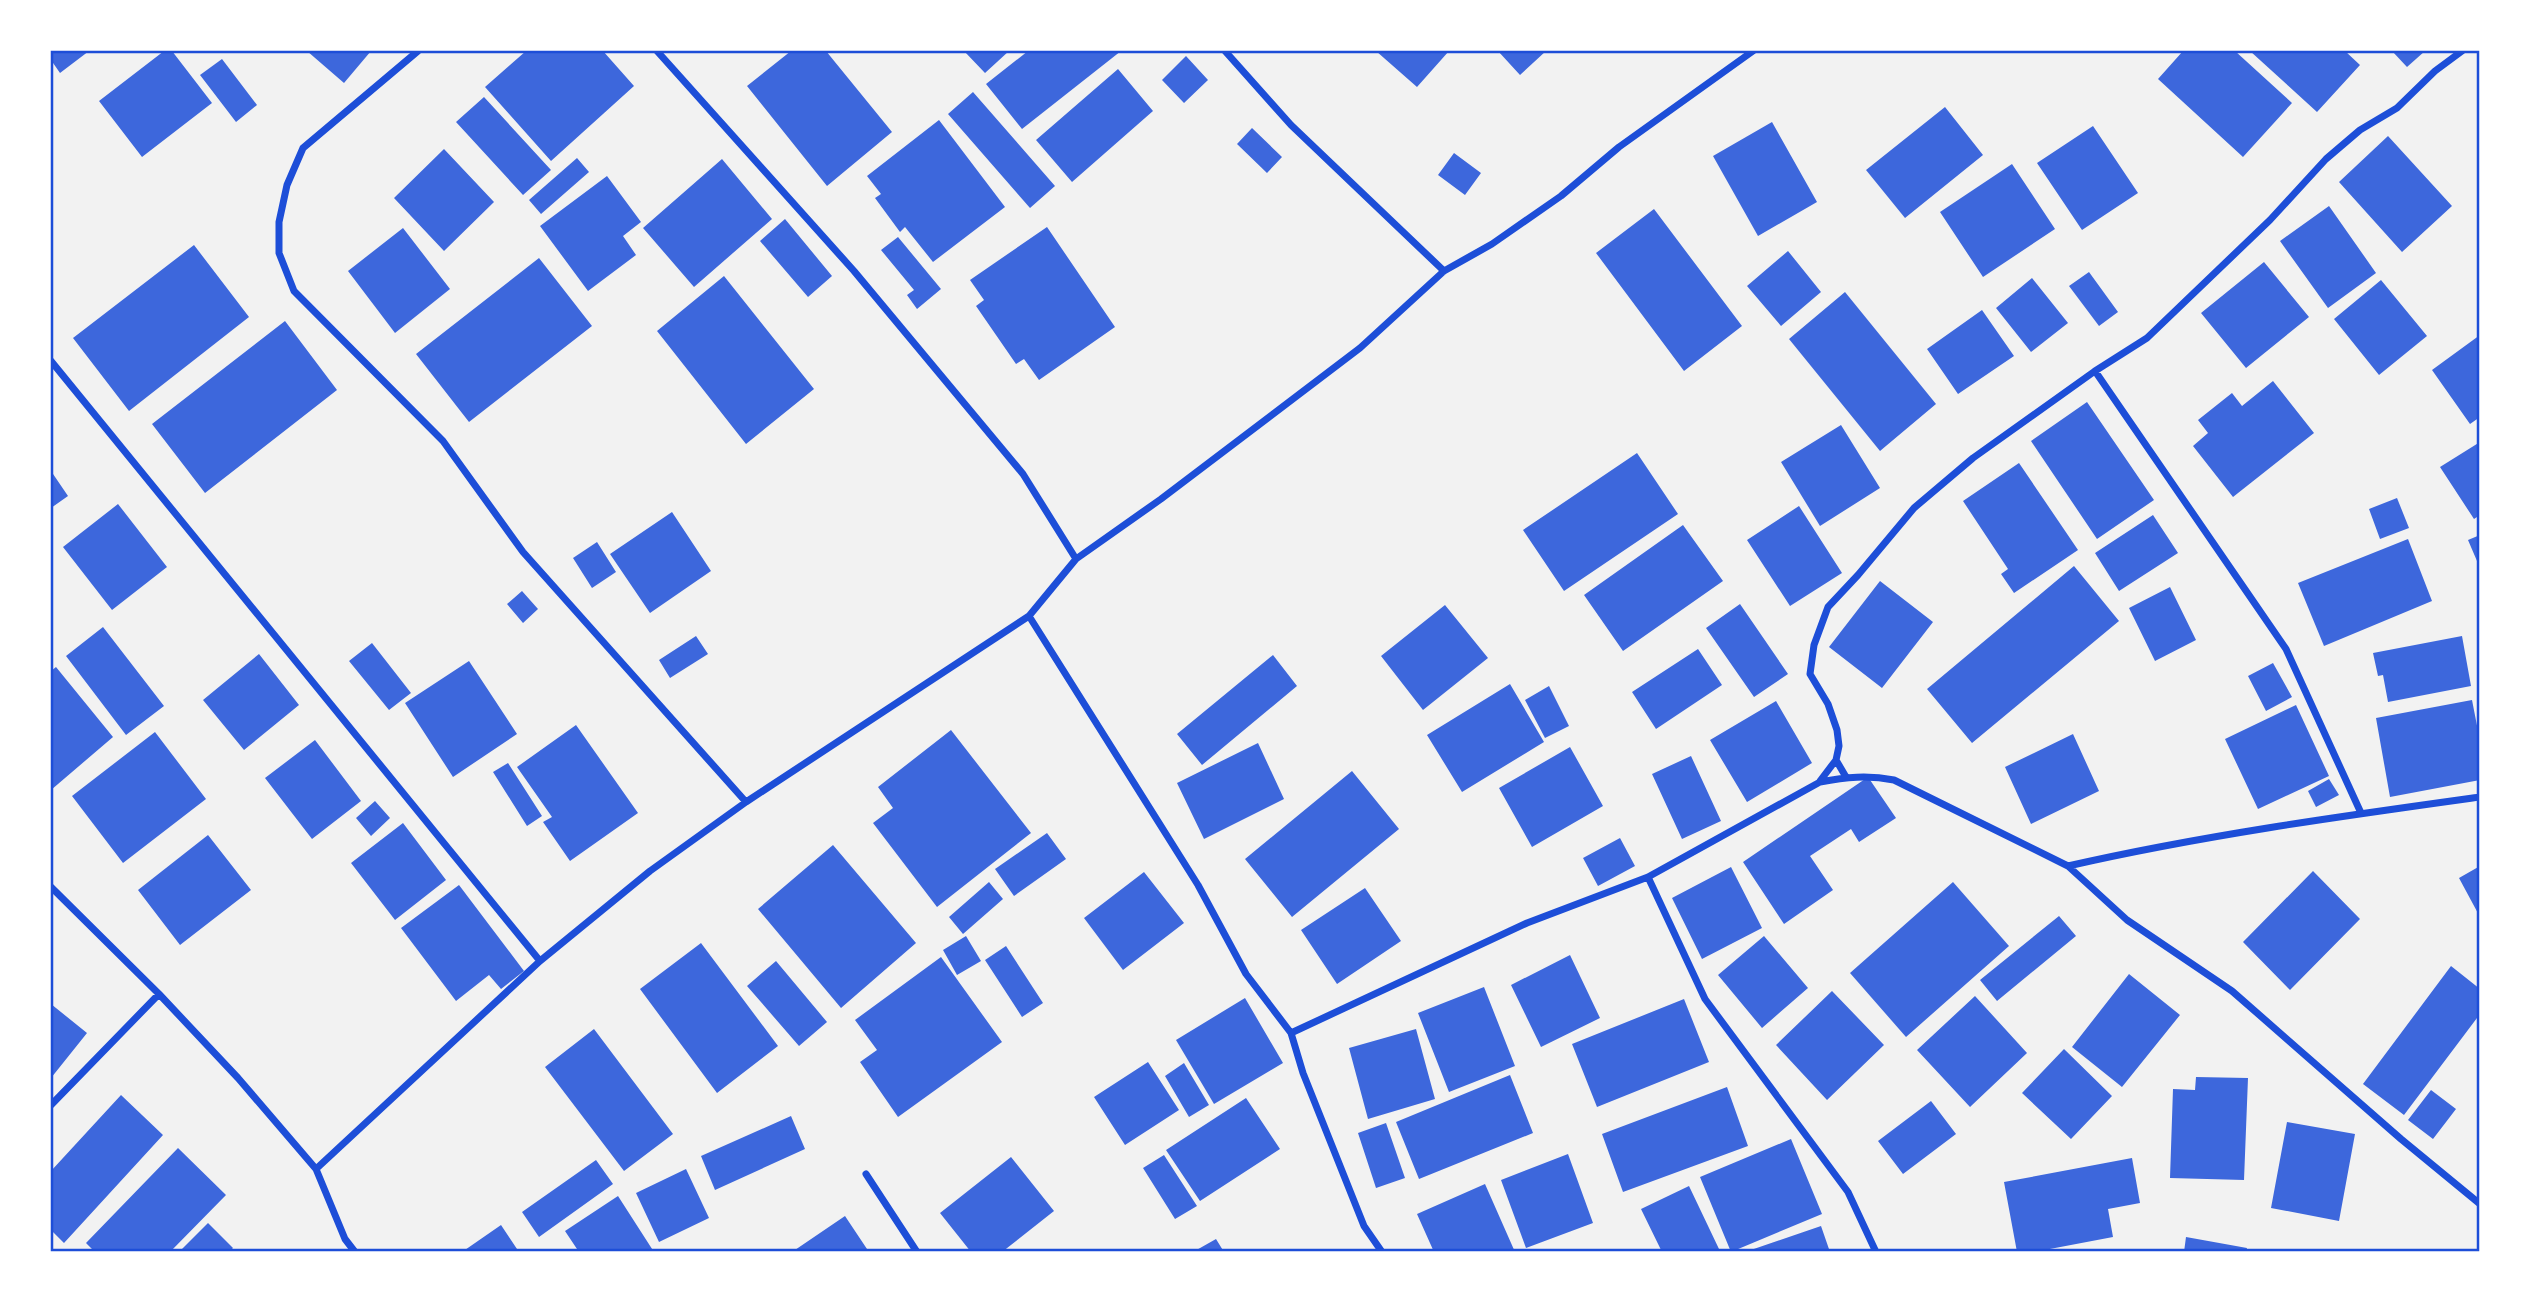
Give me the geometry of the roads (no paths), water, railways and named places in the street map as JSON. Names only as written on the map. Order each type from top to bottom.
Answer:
[{"type":"street","points":[[418,51],[303,148],[287,184],[279,222],[279,253],[294,291],[443,441],[523,552],[746,802]]},
{"type":"street","points":[[657,51],[854,271],[1023,474],[1076,559]]},
{"type":"street","points":[[1225,51],[1291,125],[1444,271]]},
{"type":"street","points":[[316,1169],[540,961],[650,871],[746,802],[1030,616],[1076,559],[1161,499],[1350,356],[1444,271],[1492,244],[1561,196],[1619,147],[1753,51]]},
{"type":"street","points":[[1819,782],[1836,760],[1839,746],[1837,730],[1828,704],[1810,674],[1814,645],[1828,607],[1914,508],[1973,458],[2095,371],[2147,338],[2270,220],[2326,159],[2360,130],[2397,108],[2435,71],[2462,51]]},
{"type":"street","points":[[51,361],[540,961]]},
{"type":"street","points":[[2095,371],[2286,649],[2361,813]]},
{"type":"street","points":[[1030,616],[1198,885],[1246,974],[1291,1033],[1303,1073],[1364,1226],[1382,1252]]},
{"type":"street","points":[[1836,760],[1846,777]]},
{"type":"street","points":[[1291,1033],[1527,923],[1648,877],[1819,782],[1869,776],[1894,780],[2068,866],[2127,920],[2232,991],[2400,1139],[2480,1204]]},
{"type":"street","points":[[2068,866],[2120,854],[2361,813],[2480,797]]},
{"type":"street","points":[[1648,877],[1705,999],[1848,1192],[1876,1252]]},
{"type":"street","points":[[51,887],[159,994],[238,1078],[316,1169],[345,1239],[355,1252]]},
{"type":"street","points":[[51,1105],[159,994]]},
{"type":"street","points":[[866,1174],[917,1252]]}]
